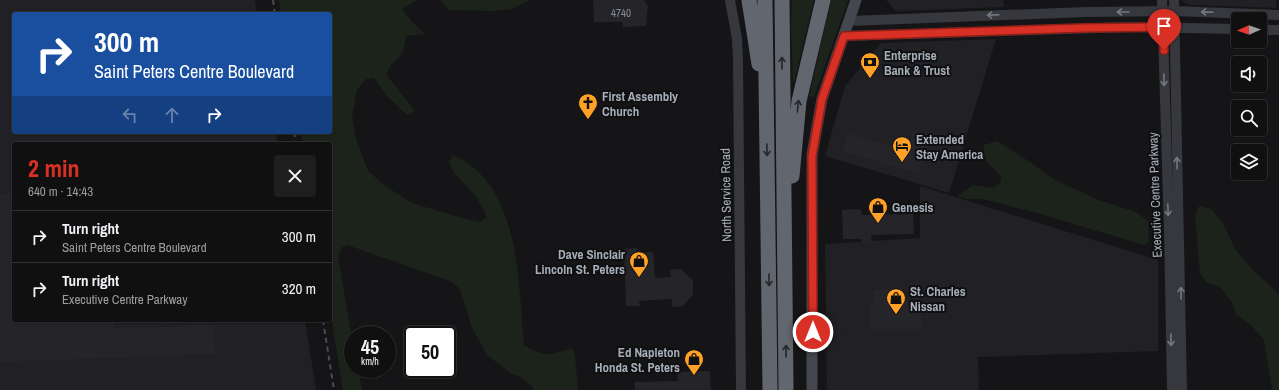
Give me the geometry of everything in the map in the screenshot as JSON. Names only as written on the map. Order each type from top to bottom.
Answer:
[{"type":"highway","points":[[749,0],[766,110]]},
{"type":"highway","points":[[765,0],[770,390]]},
{"type":"highway","points":[[782,0],[786,390]]},
{"type":"highway","points":[[785,214],[792,176],[799,101],[822,0]]},
{"type":"main road","points":[[812,390],[812,156],[822,99],[856,0]]},
{"type":"street","name":"North Service Road","points":[[730,0],[737,38],[738,60],[741,390]]},
{"type":"street","name":"Executive Centre Parkway","points":[[1162,0],[1172,390]]},
{"type":"street","name":"Executive Centre Parkway","points":[[1174,0],[1182,390]]},
{"type":"street","points":[[850,21],[1074,12],[1174,11],[1279,14]]},
{"type":"street","points":[[844,36],[1076,28],[1174,27],[1231,29]]},
{"type":"street","points":[[1267,30],[1279,30]]},
{"type":"shaded area","points":[[0,0],[255,0],[257,12],[12,12],[12,134],[276,134],[278,142],[12,142],[12,322],[305,322],[316,390],[0,390]]},
{"type":"shaded area","points":[[279,0],[417,0],[402,9],[412,22],[425,34],[406,36],[403,53],[391,65],[386,74],[415,111],[407,115],[387,96],[374,78],[366,79],[357,90],[352,117],[356,139],[368,171],[384,185],[412,203],[480,222],[487,217],[476,196],[454,173],[449,162],[453,155],[475,169],[492,188],[504,212],[512,238],[517,265],[524,345],[542,354],[552,354],[572,348],[575,355],[578,390],[533,390],[532,386],[522,378],[512,374],[487,355],[472,328],[460,289],[450,281],[347,245],[342,247],[338,257],[350,326],[344,326],[344,378],[360,378],[362,390],[343,390],[332,321],[332,142],[303,142],[301,134],[332,134],[332,12],[281,12]]},
{"type":"shaded area","points":[[440,0],[530,0],[512,9],[493,11],[449,10]]},
{"type":"shaded area","points":[[792,0],[814,0],[793,86],[791,24]]},
{"type":"shaded area","points":[[831,0],[848,0],[814,97],[809,96]]},
{"type":"shaded area","points":[[886,0],[1003,0],[1004,7],[896,11]]},
{"type":"shaded area","points":[[1181,0],[1276,0],[1276,8],[1189,5]]},
{"type":"shaded area","points":[[996,39],[949,193],[825,156],[845,86],[881,43]]},
{"type":"shaded area","points":[[997,141],[1055,180],[1099,200],[1136,212],[1148,221],[1149,242],[1144,245],[1034,212],[983,199],[966,199],[957,196],[973,185],[992,188],[1000,183],[1001,176],[984,159],[984,145]]},
{"type":"shaded area","points":[[920,186],[1158,260],[1158,351],[978,357],[979,390],[827,390],[825,244],[920,238]]},
{"type":"shaded area","points":[[1199,206],[1211,209],[1223,223],[1235,249],[1251,268],[1279,294],[1279,390],[1272,390],[1264,340],[1251,325],[1236,314],[1232,302],[1220,287],[1206,282],[1200,273],[1195,215]]},
{"type":"building","points":[[593,0],[644,0],[648,6],[646,26],[623,27],[622,22],[594,22]]},
{"type":"building","name":"Extended Stay America","points":[[913,131],[930,137],[919,174],[843,151],[847,133],[896,148],[897,142],[909,146]]},
{"type":"building","points":[[0,194],[12,194],[12,322],[114,322],[114,329],[214,325],[215,354],[0,362]]},
{"type":"building","name":"Genesis","points":[[861,209],[862,215],[913,214],[914,234],[871,235],[872,243],[862,244],[862,239],[843,239],[842,210]]},
{"type":"building","name":"Dave Sinclair Lincoln St. Peters","points":[[637,248],[637,253],[653,252],[655,278],[671,277],[670,270],[681,269],[693,280],[693,295],[683,306],[672,307],[672,299],[639,301],[640,306],[626,306],[624,249]]},
{"type":"building","name":"St. Charles Nissan","points":[[898,289],[898,301],[921,301],[922,331],[914,331],[914,329],[871,329],[871,301],[874,301],[874,290]]},
{"type":"building","name":"Ed Napleton Honda St. Peters","points":[[710,371],[711,390],[635,390],[635,382],[678,381],[677,372]]},
{"type":"railway","points":[[273,0],[275,12]]},
{"type":"railway","points":[[294,134],[296,142]]},
{"type":"railway","points":[[323,322],[334,390]]},
{"type":"place","name":"Enterprise Bank & Trust","points":[[870,79]]},
{"type":"place","name":"First Assembly Church","points":[[588,120]]},
{"type":"place","name":"Extended Stay America","points":[[902,163]]},
{"type":"place","name":"Genesis","points":[[878,224]]},
{"type":"place","name":"Dave Sinclair Lincoln St. Peters","points":[[639,278]]},
{"type":"place","name":"St. Charles Nissan","points":[[896,315]]},
{"type":"place","name":"Ed Napleton Honda St. Peters","points":[[694,376]]},
{"type":"route","points":[[813,332],[812,156],[815,130],[822,99],[844,36],[1084,28],[1163,27],[1164,50]]}]
